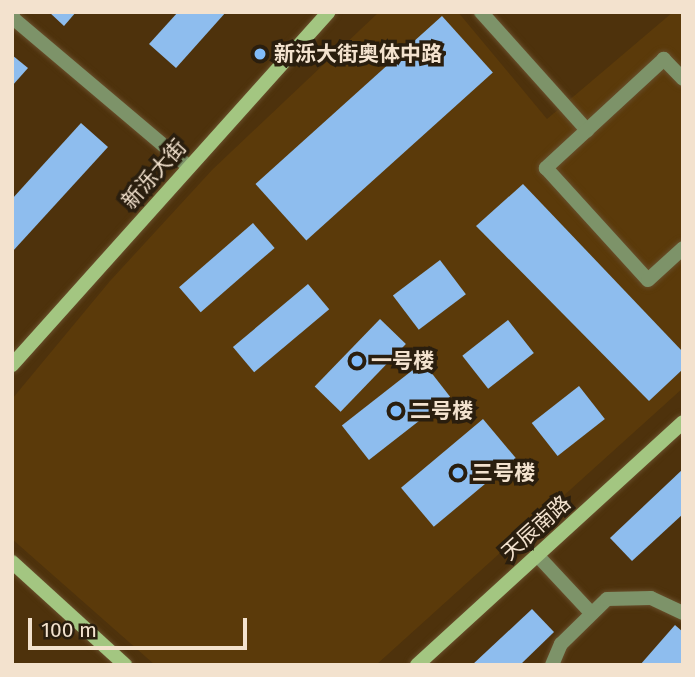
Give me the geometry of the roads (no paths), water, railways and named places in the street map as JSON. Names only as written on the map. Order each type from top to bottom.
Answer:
[{"type":"street","name":"新泺大街","points":[[12,365],[329,12]]},
{"type":"street","points":[[481,12],[587,130]]},
{"type":"street","points":[[12,13],[14,19],[189,167]]},
{"type":"street","points":[[683,79],[664,59],[546,168],[649,280],[683,248]]},
{"type":"street","name":"天辰南路","points":[[417,665],[683,422]]},
{"type":"street","points":[[537,555],[591,613]]},
{"type":"street","points":[[12,562],[125,665]]},
{"type":"street","points":[[552,665],[561,644],[607,599],[652,598],[683,613]]},
{"type":"place","name":"新泺大街奥体中路","points":[[260,54]]},
{"type":"place","name":"一号楼","points":[[357,361]]},
{"type":"place","name":"二号楼","points":[[396,411]]},
{"type":"place","name":"三号楼","points":[[458,473]]}]
